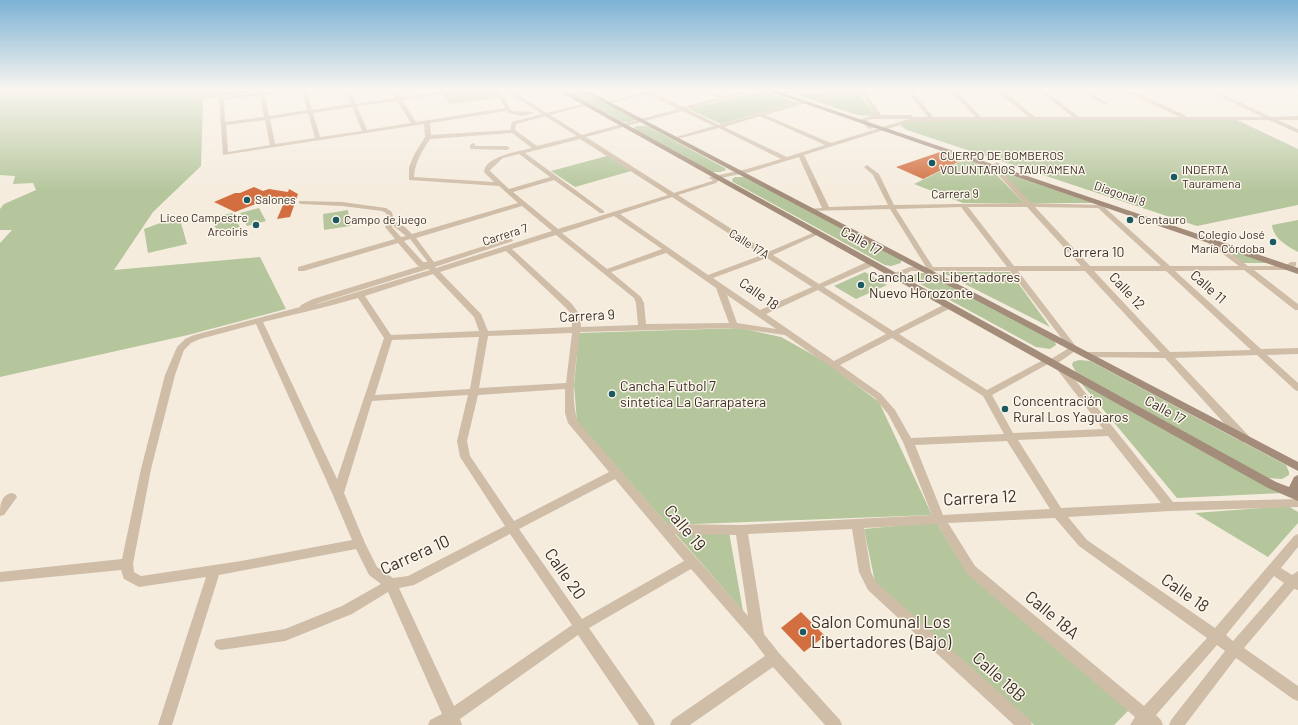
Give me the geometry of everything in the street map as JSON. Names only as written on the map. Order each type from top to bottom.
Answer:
[{"type":"street","points":[[232,123],[223,124],[225,154],[422,123]]},
{"type":"street","points":[[269,123],[273,146]]},
{"type":"street","points":[[313,123],[318,139]]},
{"type":"street","points":[[361,123],[364,132]]},
{"type":"street","points":[[427,123],[428,137],[416,155],[412,167],[411,179],[501,184]]},
{"type":"street","points":[[515,123],[512,125],[512,139],[501,157],[487,169],[487,172],[523,204],[636,297],[640,303],[642,327]]},
{"type":"street","name":"Calle 17A","points":[[559,123],[987,394]]},
{"type":"street","name":"Calle 17","points":[[619,123],[1272,485],[1298,496]]},
{"type":"street","points":[[501,157],[635,123]]},
{"type":"street","name":"Calle 17","points":[[644,123],[926,269],[1298,467]]},
{"type":"street","points":[[712,123],[785,157]]},
{"type":"street","points":[[675,139],[735,123]]},
{"type":"street","points":[[779,123],[827,144]]},
{"type":"street","name":"Carrera 7","points":[[785,157],[801,154],[871,128],[867,123]]},
{"type":"street","name":"Diagonal 8","points":[[870,123],[995,165],[1100,203],[1293,266],[1298,271]]},
{"type":"street","name":"Carrera 7","points":[[298,310],[316,301],[507,248],[554,229],[614,213],[708,178],[718,178],[743,169],[902,123]]},
{"type":"street","points":[[1283,123],[1298,131]]},
{"type":"street","points":[[428,137],[512,139],[536,148]]},
{"type":"street","points":[[473,145],[472,148],[512,139]]},
{"type":"street","points":[[520,152],[602,212]]},
{"type":"street","points":[[801,154],[826,209]]},
{"type":"street","name":"Calle 12","points":[[995,165],[1245,439]]},
{"type":"street","points":[[867,167],[874,172],[926,269]]},
{"type":"street","points":[[508,191],[556,177]]},
{"type":"street","name":"Carrera 7","points":[[127,564],[146,469],[170,375],[180,349],[188,341],[258,320],[298,310],[319,307],[360,295],[432,268],[602,212],[670,193]]},
{"type":"street","points":[[301,202],[342,204],[384,209],[389,212],[391,221],[388,227],[421,264],[432,268],[478,316],[484,334],[474,392]]},
{"type":"street","name":"Carrera 9","points":[[810,210],[963,205],[1100,203]]},
{"type":"street","name":"Calle 11","points":[[1100,203],[1298,388]]},
{"type":"street","points":[[301,269],[523,204]]},
{"type":"street","points":[[963,205],[1074,349],[1054,364],[987,394]]},
{"type":"street","name":"Calle 18","points":[[614,213],[878,396],[885,403],[908,442]]},
{"type":"street","points":[[391,221],[399,225],[431,261],[432,268]]},
{"type":"street","points":[[707,278],[768,255],[817,233]]},
{"type":"street","points":[[1213,240],[1245,268],[1298,308]]},
{"type":"street","points":[[507,248],[569,306],[576,316],[577,330]]},
{"type":"street","points":[[606,272],[667,250]]},
{"type":"street","points":[[759,314],[872,263]]},
{"type":"street","name":"Carrera 10","points":[[895,276],[910,269],[1245,268],[1293,266]]},
{"type":"street","points":[[720,287],[734,325]]},
{"type":"street","points":[[338,493],[370,398],[388,338],[360,295]]},
{"type":"street","points":[[833,365],[948,306]]},
{"type":"street","points":[[258,320],[338,493],[359,544],[374,570],[391,584],[453,721]]},
{"type":"street","name":"Carrera 9","points":[[388,338],[642,327],[734,325],[787,333]]},
{"type":"street","name":"Calle 19","points":[[577,330],[570,386],[570,413],[573,423],[615,474],[758,636],[774,658],[835,725]]},
{"type":"street","points":[[1086,355],[1168,355],[1298,351]]},
{"type":"street","points":[[1054,364],[1111,432],[1170,507]]},
{"type":"street","points":[[370,398],[570,386]]},
{"type":"street","name":"Calle 20","points":[[474,392],[462,440],[465,457],[512,528],[648,725]]},
{"type":"street","name":"Calle 18","points":[[987,394],[1058,513],[1083,543],[1298,694]]},
{"type":"street","points":[[908,442],[1111,432]]},
{"type":"street","name":"Calle 18A","points":[[908,442],[939,518],[971,570],[1141,721],[1156,725]]},
{"type":"street","name":"Carrera 10","points":[[221,644],[285,635],[347,610],[391,584],[410,581],[615,474]]},
{"type":"street","points":[[1298,480],[1295,487],[1298,493]]},
{"type":"street","points":[[0,512],[11,497]]},
{"type":"street","name":"Carrera 12","points":[[664,529],[741,530],[939,518],[1170,507],[1298,503]]},
{"type":"street","name":"Calle 18B","points":[[857,523],[865,572],[872,586],[1025,725]]},
{"type":"street","points":[[741,530],[758,636]]},
{"type":"street","points":[[1141,721],[1217,636],[1298,539]]},
{"type":"street","points":[[0,576],[127,564],[128,575],[139,582],[214,571],[359,544]]},
{"type":"street","points":[[435,725],[453,721],[581,626],[692,562]]},
{"type":"street","points":[[1176,725],[1234,650],[1296,581],[1274,569]]},
{"type":"street","points":[[165,725],[214,571]]},
{"type":"street","points":[[677,725],[774,658]]},
{"type":"green space","points":[[0,123],[202,123],[201,166],[153,212],[114,270],[260,257],[286,309],[188,335],[0,377],[0,243],[12,230],[0,230],[0,209],[4,204],[36,190],[33,183],[13,184],[15,176],[0,175]]},
{"type":"green space","name":"INDERTA Tauramena","points":[[904,123],[1243,123],[1298,149],[1298,205],[1197,226],[907,130],[901,126]]},
{"type":"green space","points":[[636,126],[647,126],[725,168],[726,170],[712,172],[635,130],[634,129]]},
{"type":"green space","points":[[607,156],[631,171],[575,187],[551,171]]},
{"type":"green space","points":[[965,159],[990,168],[1024,203],[963,203],[914,184]]},
{"type":"green space","points":[[999,171],[1093,203],[1029,203]]},
{"type":"green space","points":[[735,177],[746,177],[901,258],[901,263],[891,266],[885,265],[733,182],[732,179]]},
{"type":"green space","points":[[259,208],[266,221],[247,226],[240,213]]},
{"type":"green space","name":"Campo de juego","points":[[348,210],[350,226],[324,230],[323,214]]},
{"type":"green space","points":[[232,213],[240,227],[218,233],[211,218]]},
{"type":"green space","points":[[179,216],[187,244],[148,253],[144,229]]},
{"type":"green space","points":[[1298,220],[1298,252],[1278,238],[1272,225]]},
{"type":"green space","points":[[1220,245],[1269,263],[1242,263]]},
{"type":"green space","name":"Cancha Los Libertadores Nuevo Horozonte","points":[[865,272],[887,285],[856,299],[834,286]]},
{"type":"green space","points":[[941,272],[1010,272],[1050,327]]},
{"type":"green space","points":[[917,273],[927,273],[1054,339],[1056,345],[1050,349],[1036,347],[913,280],[914,275]]},
{"type":"green space","points":[[740,328],[781,337],[824,361],[879,402],[932,515],[668,525],[577,422],[574,385],[579,333]]},
{"type":"green space","points":[[1079,360],[1090,361],[1286,465],[1289,475],[1282,479],[1268,478],[1076,372],[1072,365],[1073,362]]},
{"type":"green space","points":[[1081,383],[1283,493],[1177,498]]},
{"type":"green space","points":[[1288,506],[1298,512],[1298,523],[1268,557],[1195,513]]},
{"type":"green space","points":[[936,522],[967,573],[1129,710],[1114,725],[1034,725],[875,582],[864,529]]},
{"type":"green space","points":[[729,532],[743,611],[676,534]]},
{"type":"building","name":"CUERPO DE BOMBEROS VOLUNTARIOS TAURAMENA","points":[[940,152],[962,160],[923,179],[896,167]]},
{"type":"building","name":"Salones","points":[[254,187],[263,191],[269,189],[288,192],[289,189],[298,194],[290,217],[277,219],[286,198],[271,198],[235,212],[214,202]]},
{"type":"building","name":"Salon Comunal Los Libertadores (Bajo)","points":[[801,612],[825,636],[804,652],[781,628]]},
{"type":"place","name":"CUERPO DE BOMBEROS VOLUNTARIOS TAURAMENA","points":[[932,163]]},
{"type":"place","name":"INDERTA Tauramena","points":[[1174,177]]},
{"type":"place","name":"Salones","points":[[247,200]]},
{"type":"place","name":"Campo de juego","points":[[336,220]]},
{"type":"place","name":"Centauro","points":[[1130,220]]},
{"type":"place","name":"Liceo Campestre Arcoiris","points":[[256,225]]},
{"type":"place","name":"Colegio José María Córdoba","points":[[1273,242]]},
{"type":"place","name":"Cancha Los Libertadores Nuevo Horozonte","points":[[861,285]]},
{"type":"place","name":"Cancha Futbol 7 sintetica La Garrapatera","points":[[612,394]]},
{"type":"place","name":"Concentración Rural Los Yaguaros","points":[[1005,409]]},
{"type":"place","name":"Salon Comunal Los Libertadores (Bajo)","points":[[803,632]]}]
